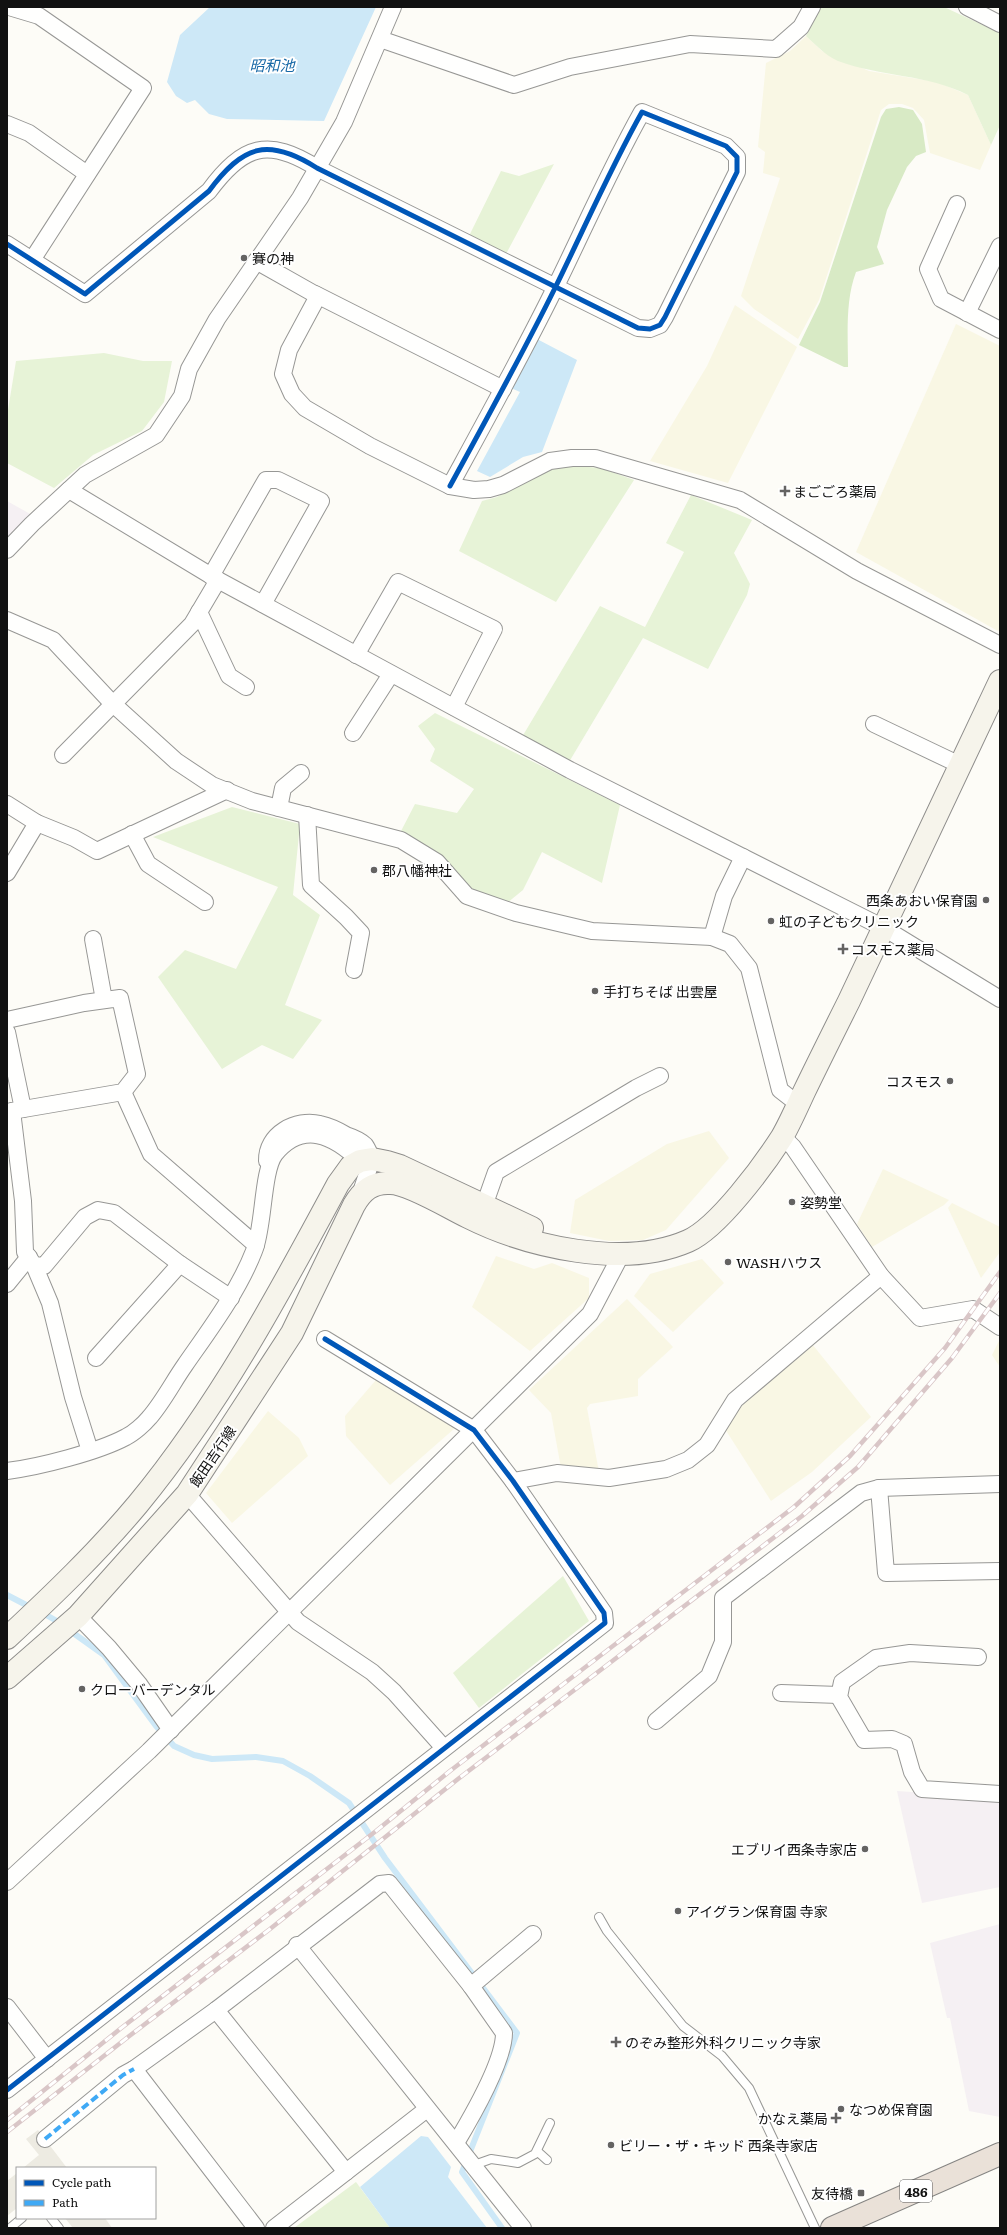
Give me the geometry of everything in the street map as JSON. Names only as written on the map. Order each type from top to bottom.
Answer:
[{"type":"highway","name":"486","points":[[832,2228],[1000,2154]]},
{"type":"street","points":[[9,7],[42,11],[143,88],[32,260]]},
{"type":"street","points":[[7,550],[85,475],[156,435],[182,396],[189,369],[216,319],[300,198],[344,122],[393,7]]},
{"type":"street","points":[[380,39],[514,85],[570,67],[690,44],[776,49],[801,27],[812,7]]},
{"type":"street","points":[[967,7],[1000,24]]},
{"type":"street","points":[[7,244],[85,294],[209,191],[221,174],[240,157],[257,150],[277,149],[296,154],[318,168],[555,288],[638,328],[650,329],[660,325],[737,172],[737,157],[726,146],[642,112],[555,288],[503,389],[450,486]]},
{"type":"street","points":[[7,124],[29,133],[87,174]]},
{"type":"street","points":[[957,204],[928,269],[941,299],[1000,330]]},
{"type":"street","points":[[967,313],[1000,246]]},
{"type":"street","points":[[256,261],[315,294],[503,389]]},
{"type":"street","points":[[315,294],[318,296],[290,350],[283,374],[292,394],[305,408],[370,446],[450,486],[474,490],[488,489],[519,478],[550,461],[572,458],[595,458],[641,470],[740,500],[857,571],[1000,646]]},
{"type":"street","points":[[63,755],[112,703],[192,624],[214,578],[266,480],[278,480],[321,501],[263,604]]},
{"type":"street","points":[[69,490],[214,578],[570,770],[884,928],[1000,999]]},
{"type":"street","points":[[356,655],[398,582],[494,629],[454,707]]},
{"type":"street","points":[[199,612],[229,676],[246,687]]},
{"type":"street","points":[[7,620],[53,640],[112,703],[176,761],[212,785],[252,801],[400,840],[437,862],[467,896],[516,913],[592,931],[712,937],[730,944],[749,968],[780,1090],[798,1104]]},
{"type":"street","points":[[353,733],[392,674]]},
{"type":"street","points":[[361,1192],[372,1186],[391,1182],[411,1189],[476,1221],[534,1243],[621,1255],[666,1248],[690,1240],[708,1227],[748,1185],[782,1136],[884,928],[1000,681]]},
{"type":"street","points":[[874,724],[960,765]]},
{"type":"street","points":[[279,808],[283,788],[301,773]]},
{"type":"street","points":[[7,804],[37,823],[74,838],[97,851],[227,790]]},
{"type":"street","points":[[307,815],[311,885],[361,933],[354,970]]},
{"type":"street","points":[[7,873],[37,823]]},
{"type":"street","points":[[132,834],[148,864],[205,902]]},
{"type":"street","points":[[712,937],[724,896],[743,857]]},
{"type":"street","points":[[93,939],[104,1000]]},
{"type":"street","points":[[7,1020],[120,998],[137,1074],[123,1092],[14,1110]]},
{"type":"street","points":[[7,1032],[14,1110],[12,1163],[23,1201],[25,1252],[31,1261],[50,1303],[73,1397],[90,1450]]},
{"type":"street","points":[[484,1206],[496,1172],[636,1088],[660,1076]]},
{"type":"street","points":[[123,1092],[151,1154],[256,1245]]},
{"type":"street","points":[[7,1471],[90,1450],[127,1436],[149,1418],[231,1298],[256,1245],[268,1176],[274,1156],[284,1144],[299,1136],[313,1133],[346,1148],[366,1160],[400,1166],[577,1249]]},
{"type":"street","points":[[782,1136],[793,1147],[881,1276],[920,1318],[973,1309],[1000,1327]]},
{"type":"street","points":[[361,1192],[366,1160]]},
{"type":"street","points":[[7,1638],[72,1578],[138,1504],[190,1435],[267,1316],[338,1184],[350,1166],[366,1160]]},
{"type":"street","name":"飯田吉行線","points":[[7,1678],[78,1616],[187,1494],[257,1389],[292,1333],[361,1192]]},
{"type":"street","points":[[31,1261],[44,1266],[85,1217],[98,1210],[114,1213],[180,1264],[231,1298]]},
{"type":"street","points":[[7,1882],[171,1730],[590,1314],[621,1255]]},
{"type":"street","points":[[7,1284],[31,1261]]},
{"type":"street","points":[[96,1358],[180,1264]]},
{"type":"street","points":[[513,1481],[557,1473],[609,1478],[666,1469],[688,1460],[707,1445],[735,1400],[881,1276]]},
{"type":"street","points":[[7,2090],[604,1623],[604,1614],[513,1481],[474,1430],[325,1339]]},
{"type":"street","points":[[656,1721],[709,1676],[723,1642],[723,1598],[861,1493],[879,1488],[1000,1484]]},
{"type":"street","points":[[879,1488],[886,1573],[1000,1571]]},
{"type":"street","points":[[187,1494],[298,1622],[372,1672],[394,1692],[444,1748]]},
{"type":"street","points":[[78,1616],[114,1654],[139,1684],[171,1730]]},
{"type":"street","points":[[978,1657],[910,1653],[876,1658],[842,1682],[839,1695],[864,1740],[892,1739],[904,1744],[912,1772],[922,1789],[1000,1794]]},
{"type":"street","points":[[781,1693],[839,1695]]},
{"type":"street","points":[[45,2139],[123,2075],[134,2069],[216,2010],[297,1945],[380,1884],[389,1883],[471,1986],[504,2033],[502,2052],[468,2124],[456,2143]]},
{"type":"street","points":[[471,1986],[533,1934]]},
{"type":"street","points":[[297,1945],[523,2228]]},
{"type":"street","points":[[7,2007],[47,2059]]},
{"type":"street","points":[[216,2010],[346,2172]]},
{"type":"street","points":[[134,2069],[256,2228]]},
{"type":"street","points":[[274,2228],[428,2109]]},
{"type":"lane","points":[[599,1917],[608,1931],[683,2026],[722,2056],[749,2088],[815,2228]]},
{"type":"lane","points":[[474,2165],[491,2159],[518,2163],[535,2154],[550,2123]]},
{"type":"lane","points":[[537,2151],[547,2160]]},
{"type":"lane","points":[[10,2228],[21,2219]]},
{"type":"lane","points":[[52,2219],[59,2228]]},
{"type":"shaded area","points":[[806,36],[822,51],[869,71],[937,82],[968,95],[991,145],[980,170],[930,153],[924,120],[913,108],[902,104],[889,104],[881,110],[819,300],[798,339],[754,309],[741,296],[780,178],[763,173],[765,152],[758,147],[766,63],[790,51]]},
{"type":"shaded area","points":[[735,305],[797,347],[728,483],[650,461],[707,366]]},
{"type":"shaded area","points":[[956,324],[1000,346],[1000,630],[998,631],[856,552]]},
{"type":"shaded area","points":[[7,501],[32,515],[7,543]]},
{"type":"shaded area","points":[[709,1131],[729,1158],[666,1230],[643,1240],[609,1241],[570,1233],[575,1200],[667,1144]]},
{"type":"shaded area","points":[[883,1169],[949,1200],[944,1205],[872,1247],[857,1224]]},
{"type":"shaded area","points":[[952,1203],[1000,1227],[1000,1252],[981,1278],[948,1208]]},
{"type":"shaded area","points":[[496,1256],[534,1269],[552,1263],[589,1278],[589,1298],[530,1351],[472,1307]]},
{"type":"shaded area","points":[[702,1259],[724,1283],[673,1332],[634,1296],[650,1274]]},
{"type":"shaded area","points":[[627,1299],[673,1347],[638,1379],[638,1396],[590,1404],[587,1408],[599,1472],[561,1468],[551,1413],[529,1390]]},
{"type":"shaded area","points":[[1000,1339],[1000,1367],[992,1355]]},
{"type":"shaded area","points":[[812,1344],[871,1417],[812,1472],[771,1501],[725,1429],[739,1403]]},
{"type":"shaded area","points":[[376,1380],[455,1428],[390,1485],[346,1436],[345,1416]]},
{"type":"shaded area","points":[[268,1411],[299,1438],[308,1456],[232,1523],[206,1493]]},
{"type":"shaded area","points":[[897,1791],[1000,1798],[1000,1887],[922,1903]]},
{"type":"shaded area","points":[[1000,1924],[1000,2117],[969,2111],[950,2018],[947,2018],[930,1943]]},
{"type":"shaded area","points":[[38,2130],[66,2167],[24,2167],[39,2155],[26,2139]]},
{"type":"shaded area","points":[[16,2174],[16,2209],[7,2216],[7,2181]]},
{"type":"shaded area","points":[[66,2219],[106,2219],[112,2228],[73,2228]]},
{"type":"green space","points":[[821,7],[944,7],[1000,33],[1000,125],[991,145],[968,95],[936,83],[854,66],[838,61],[825,53],[806,36]]},
{"type":"green space","points":[[899,107],[913,110],[922,124],[926,152],[916,156],[907,167],[887,210],[877,247],[884,264],[856,272],[850,295],[848,367],[844,367],[799,345],[820,302],[881,117],[886,109]]},
{"type":"green space","points":[[554,164],[506,254],[469,236],[501,171],[519,176]]},
{"type":"green space","points":[[104,353],[143,361],[172,361],[164,402],[142,431],[93,455],[54,488],[7,463],[7,416],[16,361]]},
{"type":"green space","points":[[577,466],[601,468],[634,480],[556,602],[459,551],[482,501],[497,497],[551,468]]},
{"type":"green space","points":[[691,495],[752,520],[734,553],[750,584],[747,595],[708,669],[643,638],[569,762],[522,737],[600,606],[645,627],[684,552],[666,543]]},
{"type":"green space","points":[[435,713],[620,805],[602,883],[542,852],[523,890],[506,904],[471,890],[448,862],[429,848],[400,833],[415,804],[457,813],[474,789],[430,761],[435,749],[418,726]]},
{"type":"green space","points":[[232,807],[300,824],[293,895],[320,915],[285,1005],[322,1020],[293,1059],[262,1045],[222,1069],[158,977],[185,950],[236,969],[278,887],[153,837]]},
{"type":"green space","points":[[563,1576],[589,1621],[479,1708],[453,1673]]},
{"type":"green space","points":[[356,2182],[390,2228],[294,2228]]},
{"type":"water","name":"昭和池","points":[[210,7],[376,7],[324,121],[227,119],[209,114],[195,100],[187,103],[176,96],[167,82],[180,35]]},
{"type":"water","points":[[537,339],[577,360],[542,452],[523,457],[490,477],[477,471],[520,392],[511,388]]},
{"type":"water","points":[[421,2136],[428,2137],[451,2167],[448,2177],[487,2228],[390,2228],[360,2187]]},
{"type":"waterway","points":[[7,1595],[32,1608]]},
{"type":"waterway","points":[[41,1612],[62,1624]]},
{"type":"waterway","points":[[69,1630],[104,1655],[156,1726],[174,1746],[194,1755],[212,1759],[256,1757],[283,1761],[310,1776],[349,1803],[385,1858],[517,2033],[462,2172],[502,2228]]},
{"type":"railway","points":[[7,2120],[120,2029],[376,1831],[450,1771],[794,1507],[850,1456],[945,1348],[1000,1272]]},
{"type":"railway","points":[[7,2132],[128,2037],[270,1929],[458,1779],[802,1516],[858,1467],[952,1358],[1000,1293]]},
{"type":"marked path","points":[[45,2139],[123,2075],[134,2069]]},
{"type":"cycle path","points":[[7,244],[85,294],[209,191],[233,164],[245,155],[257,151],[270,150],[284,152],[300,158],[317,168],[638,328],[650,329],[660,325],[665,317],[737,172],[737,157],[726,146],[642,112],[608,177],[566,266],[555,288],[530,338],[450,486]]},
{"type":"cycle path","points":[[7,2090],[605,1623],[604,1613],[513,1481],[474,1430],[325,1339]]},
{"type":"place","name":"賽の神","points":[[244,258]]},
{"type":"place","name":"まごごろ薬局","points":[[785,491]]},
{"type":"place","name":"郡八幡神社","points":[[374,870]]},
{"type":"place","name":"西条あおい保育園","points":[[986,900]]},
{"type":"place","name":"虹の子どもクリニック","points":[[771,921]]},
{"type":"place","name":"コスモス薬局","points":[[843,949]]},
{"type":"place","name":"手打ちそば 出雲屋","points":[[595,991]]},
{"type":"place","name":"コスモス","points":[[950,1081]]},
{"type":"place","name":"姿勢堂","points":[[792,1202]]},
{"type":"place","name":"WASHハウス","points":[[728,1262]]},
{"type":"place","name":"クローバーデンタル","points":[[82,1689]]},
{"type":"place","name":"エブリイ西条寺家店","points":[[865,1849]]},
{"type":"place","name":"アイグラン保育園 寺家","points":[[678,1911]]},
{"type":"place","name":"のぞみ整形外科クリニック寺家","points":[[616,2042]]},
{"type":"place","name":"なつめ保育園","points":[[841,2109]]},
{"type":"place","name":"かなえ薬局","points":[[836,2118]]},
{"type":"place","name":"ビリー・ザ・キッド 西条寺家店","points":[[611,2145]]},
{"type":"place","name":"友待橋","points":[[861,2193]]}]
